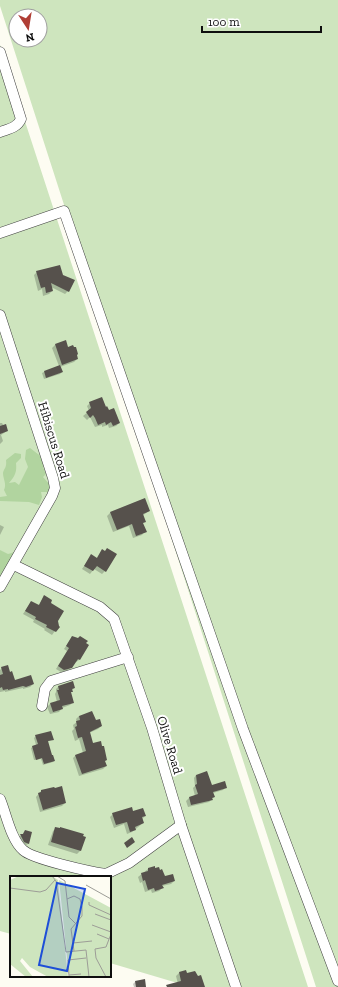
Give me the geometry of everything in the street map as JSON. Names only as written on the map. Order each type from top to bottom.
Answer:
[{"type":"street","points":[[0,52],[20,115],[20,121],[17,125],[0,132]]},
{"type":"street","points":[[0,233],[64,211],[243,729],[338,981]]},
{"type":"street","name":"Hibiscus Road","points":[[0,315],[4,339],[53,478],[55,488],[14,565],[0,587]]},
{"type":"street","name":"Olive Road","points":[[14,565],[100,607],[114,619],[152,728],[181,825],[236,987]]},
{"type":"street","points":[[42,706],[45,689],[51,681],[128,657]]},
{"type":"street","points":[[0,799],[18,845],[29,855],[106,874],[129,862],[181,825]]},
{"type":"green space","points":[[0,0],[338,0],[338,987],[316,987],[14,48],[48,48],[48,8],[8,8],[8,31],[0,6]]},
{"type":"green space","points":[[0,45],[308,987],[191,987],[111,963],[111,876],[10,876],[10,934],[0,931]]},
{"type":"green space","points":[[30,448],[43,458],[45,465],[43,467],[46,474],[43,477],[51,486],[49,492],[41,492],[42,497],[39,505],[29,502],[0,501],[0,497],[7,496],[4,490],[5,484],[3,473],[6,466],[6,460],[15,453],[21,454],[21,458],[16,463],[15,474],[9,483],[15,482],[19,485],[28,467],[25,459],[26,450]]},
{"type":"green space","points":[[0,550],[8,554],[15,552],[4,574],[0,576]]},
{"type":"building","points":[[60,265],[63,275],[75,280],[69,292],[51,283],[53,291],[46,293],[45,287],[41,288],[36,271]]},
{"type":"building","points":[[66,340],[68,347],[73,345],[76,347],[78,359],[62,365],[55,344]]},
{"type":"building","points":[[60,365],[63,372],[46,378],[44,371]]},
{"type":"building","points":[[102,397],[106,407],[107,406],[109,410],[114,408],[120,423],[113,426],[111,422],[106,425],[105,422],[98,425],[93,415],[90,418],[86,412],[91,408],[89,402]]},
{"type":"building","points":[[6,424],[8,431],[0,434],[0,426]]},
{"type":"building","points":[[145,498],[150,511],[143,514],[146,522],[143,523],[147,532],[136,536],[132,524],[117,530],[110,512]]},
{"type":"building","points":[[107,548],[117,554],[106,572],[97,566],[93,571],[84,566],[91,554],[97,558],[102,549],[105,551]]},
{"type":"building","points":[[44,595],[52,600],[51,603],[64,611],[58,621],[60,627],[56,632],[46,627],[47,625],[35,619],[36,617],[25,611],[31,601],[39,605]]},
{"type":"building","points":[[72,636],[78,638],[80,636],[88,641],[86,643],[89,645],[80,660],[78,659],[72,668],[64,670],[58,666],[69,648],[66,646]]},
{"type":"building","points":[[8,665],[15,680],[31,675],[34,684],[8,690],[3,690],[2,687],[0,688],[0,675],[3,674],[1,667]]},
{"type":"building","points":[[73,681],[75,688],[72,689],[73,692],[71,692],[74,703],[62,706],[63,709],[53,712],[50,703],[60,700],[57,690],[59,690],[58,686]]},
{"type":"building","points":[[92,711],[96,720],[100,719],[102,726],[90,732],[93,743],[101,741],[102,746],[104,746],[107,760],[105,761],[107,766],[82,774],[75,755],[86,751],[82,737],[78,738],[75,727],[77,726],[76,721],[80,720],[79,716]]},
{"type":"building","points":[[51,731],[54,740],[48,741],[55,761],[44,764],[42,758],[36,760],[32,746],[38,744],[35,735]]},
{"type":"building","points":[[207,771],[212,785],[225,781],[227,788],[213,792],[215,797],[212,798],[213,800],[191,805],[189,797],[198,794],[195,785],[197,784],[196,775]]},
{"type":"building","points":[[62,786],[66,803],[43,810],[38,793],[41,792],[41,790]]},
{"type":"building","points":[[132,807],[133,811],[143,808],[146,816],[142,817],[144,823],[135,827],[136,830],[130,832],[127,822],[116,825],[112,813]]},
{"type":"building","points":[[55,827],[84,834],[83,836],[86,837],[81,851],[51,842]]},
{"type":"building","points":[[25,830],[32,832],[29,844],[24,842],[20,834],[23,834]]},
{"type":"building","points":[[132,837],[135,842],[127,848],[124,843]]},
{"type":"building","points":[[155,866],[155,868],[159,867],[160,870],[162,869],[165,876],[173,874],[175,881],[162,885],[164,888],[155,891],[154,888],[148,890],[141,873],[148,871],[148,868]]},
{"type":"building","points":[[186,970],[187,973],[195,971],[198,976],[201,975],[205,987],[167,987],[166,985],[181,981],[179,972]]},
{"type":"building","points":[[145,979],[146,987],[136,987],[135,981]]}]
